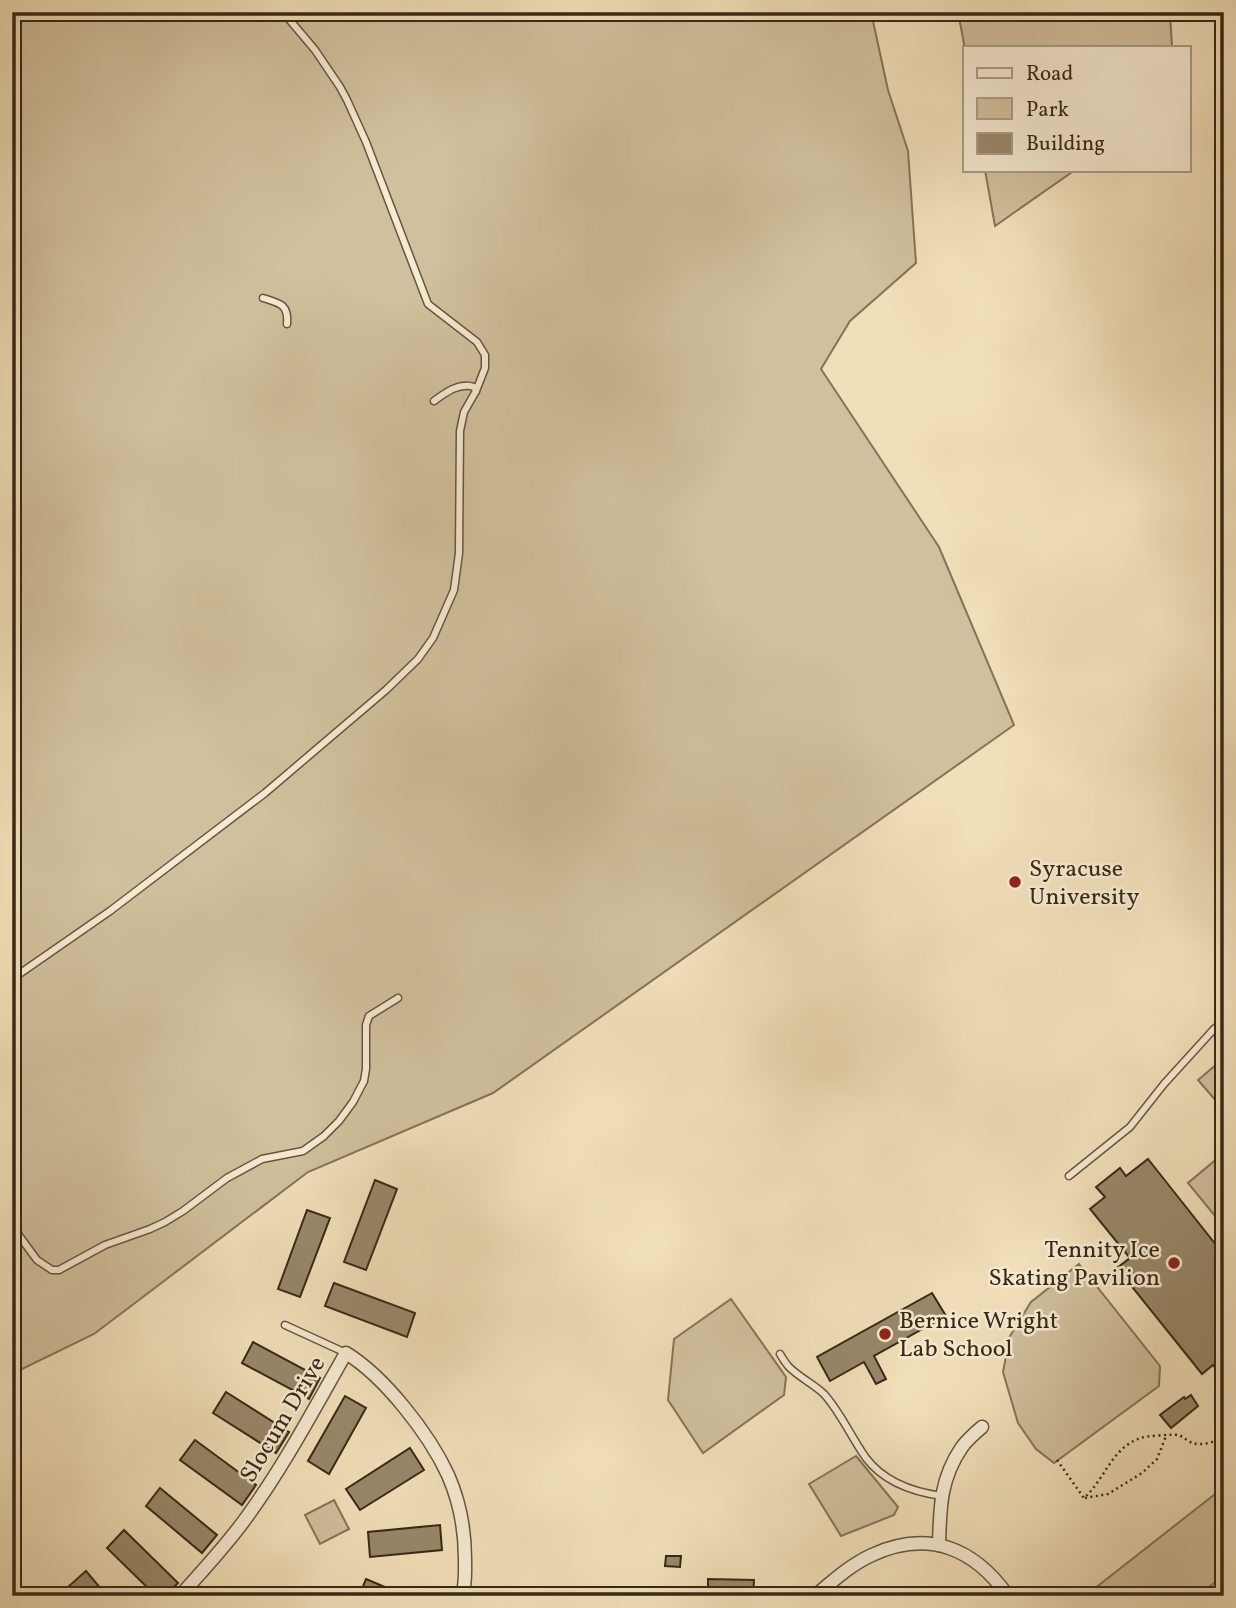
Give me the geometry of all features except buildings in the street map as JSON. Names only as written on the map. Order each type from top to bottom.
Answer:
[{"type":"street","name":"Slocum Drive","points":[[180,1596],[221,1551],[247,1517],[291,1450],[346,1353],[374,1376],[402,1406],[428,1441],[448,1476],[461,1517],[465,1552],[465,1587],[462,1596]]},
{"type":"street","points":[[939,1545],[946,1477],[962,1446],[982,1427]]},
{"type":"street","points":[[815,1596],[848,1569],[873,1554],[900,1546],[924,1543],[955,1549],[974,1560],[997,1580],[1007,1596]]},
{"type":"lane","points":[[12,979],[110,911],[265,793],[386,690],[424,652],[437,630],[454,590],[459,553],[460,431],[464,412],[485,368],[485,355],[477,342],[428,304],[366,142],[343,93],[315,50],[283,12]]},
{"type":"lane","points":[[263,298],[282,305],[288,314],[287,324]]},
{"type":"lane","points":[[434,401],[448,391],[464,385],[474,387],[476,391]]},
{"type":"lane","points":[[12,1226],[37,1260],[52,1270],[59,1270],[105,1245],[165,1222],[227,1178],[262,1159],[303,1151],[339,1121],[352,1102],[364,1082],[366,1024],[369,1016],[398,998]]},
{"type":"lane","points":[[1069,1176],[1130,1127],[1164,1084],[1224,1021]]},
{"type":"lane","points":[[285,1325],[346,1353]]},
{"type":"lane","points":[[780,1354],[789,1367],[822,1392],[867,1458],[881,1473],[898,1484],[926,1494],[942,1496]]},
{"type":"path","points":[[1084,1499],[1095,1488],[1110,1461],[1141,1437],[1178,1435],[1193,1444],[1209,1443],[1224,1436]]},
{"type":"path","points":[[1084,1499],[1108,1494],[1142,1473],[1157,1459],[1167,1436]]},
{"type":"path","points":[[1057,1460],[1084,1499]]},
{"type":"green space","points":[[12,12],[871,12],[888,90],[908,151],[916,263],[850,321],[821,369],[939,547],[1014,725],[493,1093],[308,1172],[94,1334],[12,1374]]},
{"type":"green space","points":[[958,12],[1170,12],[1172,46],[964,46]]},
{"type":"green space","points":[[985,172],[1072,172],[995,226]]},
{"type":"green space","points":[[1224,1058],[1224,1110],[1198,1080]]},
{"type":"green space","points":[[1224,1153],[1224,1227],[1188,1183]]},
{"type":"green space","points":[[1079,1264],[1160,1366],[1159,1386],[1054,1463],[1036,1449],[1018,1423],[1003,1372],[1010,1336],[1031,1302]]},
{"type":"green space","points":[[731,1299],[786,1377],[784,1395],[703,1453],[668,1400],[674,1339]]},
{"type":"green space","points":[[856,1456],[898,1507],[894,1515],[841,1536],[809,1484]]},
{"type":"green space","points":[[1224,1487],[1224,1575],[1198,1596],[1085,1596]]},
{"type":"green space","points":[[334,1500],[349,1529],[320,1544],[305,1515]]},
{"type":"place","name":"Syracuse University","points":[[1015,882]]},
{"type":"place","name":"Tennity Ice Skating Pavilion","points":[[1174,1263]]},
{"type":"place","name":"Bernice Wright Lab School","points":[[885,1334]]}]
